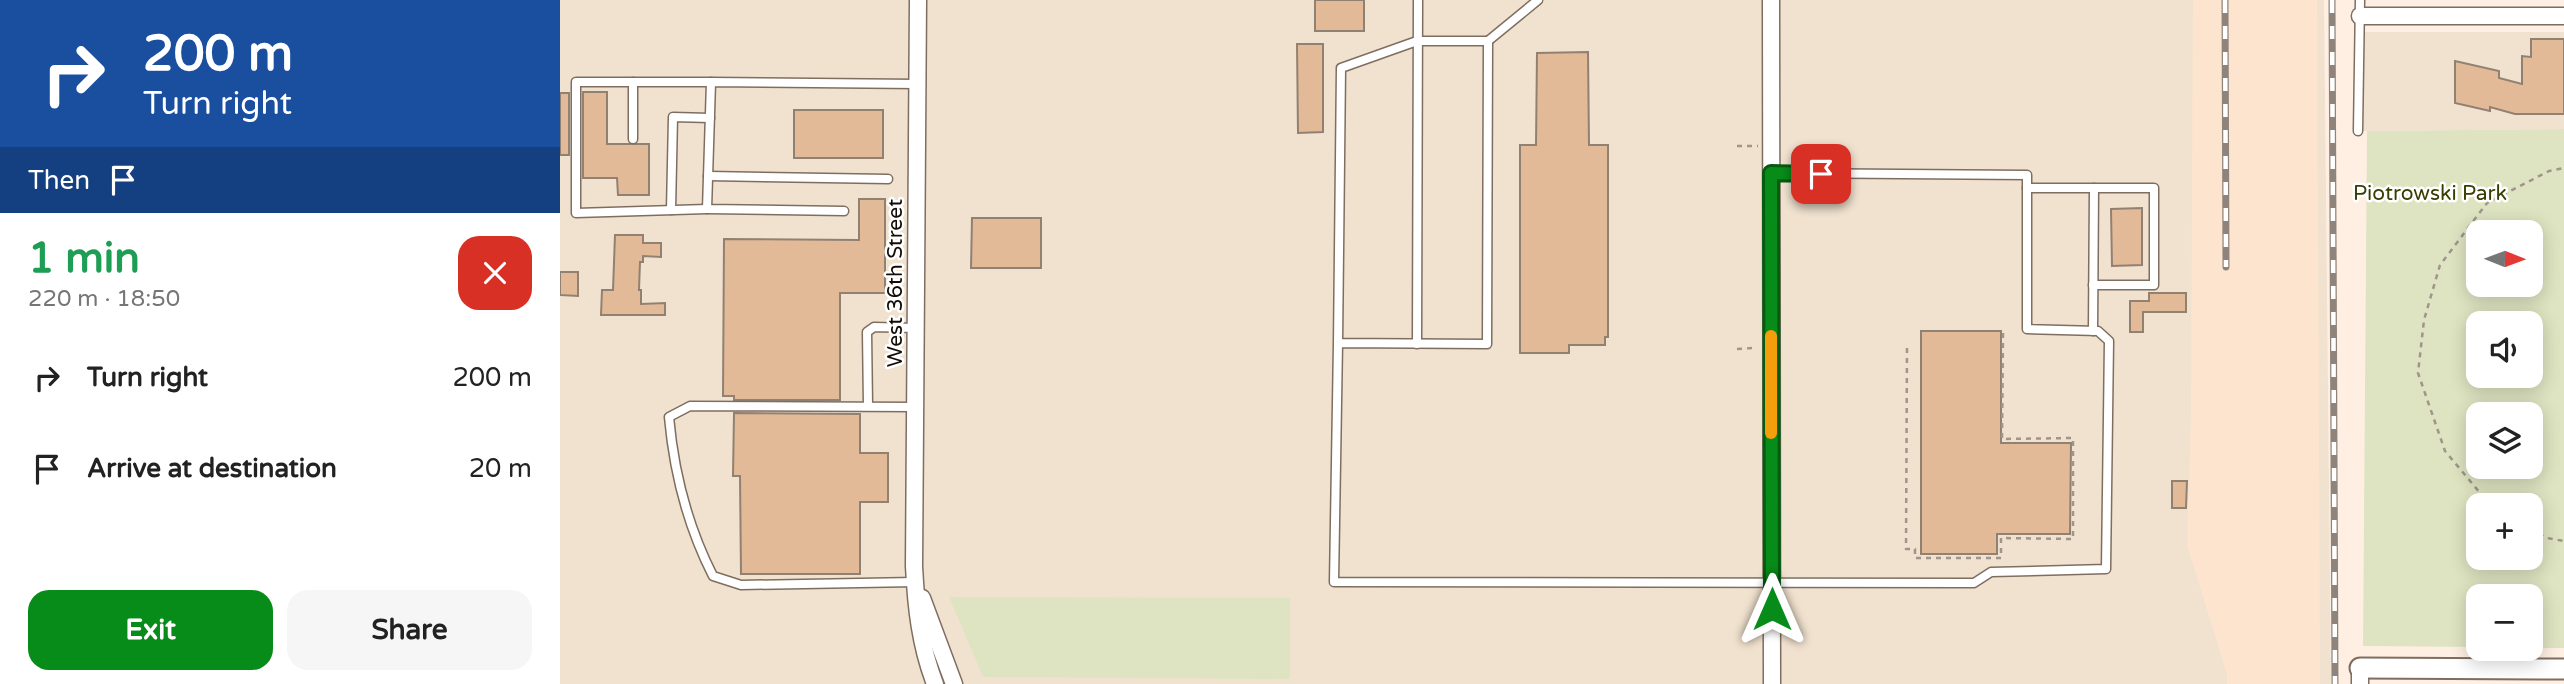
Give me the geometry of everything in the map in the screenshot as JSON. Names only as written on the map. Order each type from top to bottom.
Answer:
[{"type":"street","name":"West 36th Street","points":[[918,0],[914,574],[918,623],[935,684]]},
{"type":"street","points":[[1771,0],[1772,684]]},
{"type":"street","points":[[2360,8],[2564,16]]},
{"type":"street","name":"West 36th Street","points":[[914,574],[954,684]]},
{"type":"street","points":[[2360,676],[2564,669]]},
{"type":"lane","points":[[1417,344],[1418,0]]},
{"type":"lane","points":[[1538,0],[1488,41],[1417,41],[1341,68],[1334,582],[1974,583],[1991,572],[2106,569],[2109,341],[2098,331],[2027,329],[2026,175],[1771,173]]},
{"type":"lane","points":[[2358,131],[2360,8]]},
{"type":"lane","points":[[1338,343],[1487,344],[1488,41]]},
{"type":"lane","points":[[844,211],[707,209],[576,213],[576,82],[918,84]]},
{"type":"lane","points":[[633,82],[633,139]]},
{"type":"lane","points":[[707,209],[711,82]]},
{"type":"lane","points":[[671,210],[673,117],[709,118]]},
{"type":"lane","points":[[708,176],[888,179]]},
{"type":"lane","points":[[2026,188],[2154,188],[2154,285],[2093,285]]},
{"type":"lane","points":[[2093,331],[2094,188]]},
{"type":"lane","points":[[868,406],[867,332],[874,327],[916,328]]},
{"type":"lane","points":[[914,574],[741,585],[713,576],[695,541],[673,464],[669,417],[690,406],[915,407]]},
{"type":"path","points":[[1737,146],[1758,146]]},
{"type":"path","points":[[2480,493],[2445,451],[2418,373],[2424,320],[2440,265],[2487,203],[2549,171],[2564,167]]},
{"type":"path","points":[[1907,348],[1906,549],[1915,549],[1915,558],[2001,558],[2001,538],[2073,539],[2073,438],[2002,439],[2003,333]]},
{"type":"path","points":[[1737,349],[1753,348]]},
{"type":"path","points":[[2543,536],[2564,541]]},
{"type":"shaded area","points":[[560,0],[2324,0],[2331,684],[560,684]]},
{"type":"shaded area","points":[[2193,0],[2317,0],[2320,684],[2227,684],[2227,674],[2187,545],[2191,415]]},
{"type":"shaded area","points":[[2360,32],[2564,32],[2564,129],[2358,131]]},
{"type":"green space","name":"Piotrowski Park","points":[[2564,129],[2564,648],[2543,648],[2543,584],[2466,584],[2466,647],[2363,646],[2367,131]]},
{"type":"green space","points":[[949,597],[1290,598],[1290,679],[983,677]]},
{"type":"building","points":[[1315,0],[1364,0],[1364,31],[1315,31]]},
{"type":"building","points":[[2531,39],[2564,39],[2564,114],[2515,114],[2490,107],[2490,111],[2455,103],[2455,61],[2499,71],[2499,78],[2522,84],[2522,56],[2531,57]]},
{"type":"building","points":[[1297,44],[1323,44],[1323,132],[1298,133]]},
{"type":"building","points":[[1588,52],[1589,145],[1608,145],[1608,337],[1605,337],[1605,345],[1569,345],[1569,353],[1520,353],[1520,145],[1536,145],[1537,53]]},
{"type":"building","points":[[583,92],[607,92],[607,144],[649,144],[649,195],[618,195],[617,178],[583,178]]},
{"type":"building","points":[[560,93],[569,93],[569,155],[560,155]]},
{"type":"building","points":[[794,110],[883,110],[883,158],[794,158]]},
{"type":"building","points":[[859,199],[885,199],[885,293],[840,293],[840,400],[734,400],[734,396],[723,396],[724,239],[859,240]]},
{"type":"building","points":[[2142,208],[2142,265],[2112,266],[2111,209]]},
{"type":"building","points":[[972,218],[1041,218],[1041,268],[971,268]]},
{"type":"building","points":[[615,235],[643,235],[643,243],[661,243],[661,257],[643,256],[643,262],[640,262],[639,290],[641,304],[665,303],[665,315],[601,315],[602,290],[613,290]]},
{"type":"building","points":[[560,272],[578,272],[578,296],[560,295]]},
{"type":"building","points":[[2149,293],[2186,293],[2186,312],[2143,312],[2143,332],[2130,332],[2130,301],[2149,301]]},
{"type":"building","points":[[1921,331],[2001,331],[2001,443],[2071,443],[2070,534],[1997,534],[1997,554],[1921,554]]},
{"type":"building","points":[[734,413],[860,414],[860,453],[888,453],[888,502],[860,502],[860,574],[741,574],[740,476],[733,476]]},
{"type":"building","points":[[2172,481],[2187,481],[2186,508],[2172,508]]},
{"type":"railway","points":[[2225,0],[2226,267]]},
{"type":"railway","points":[[2332,0],[2335,684]]},
{"type":"slow traffic","points":[[1771,336],[1771,433]]},
{"type":"route","points":[[1772,609],[1771,173],[1821,174]]}]
